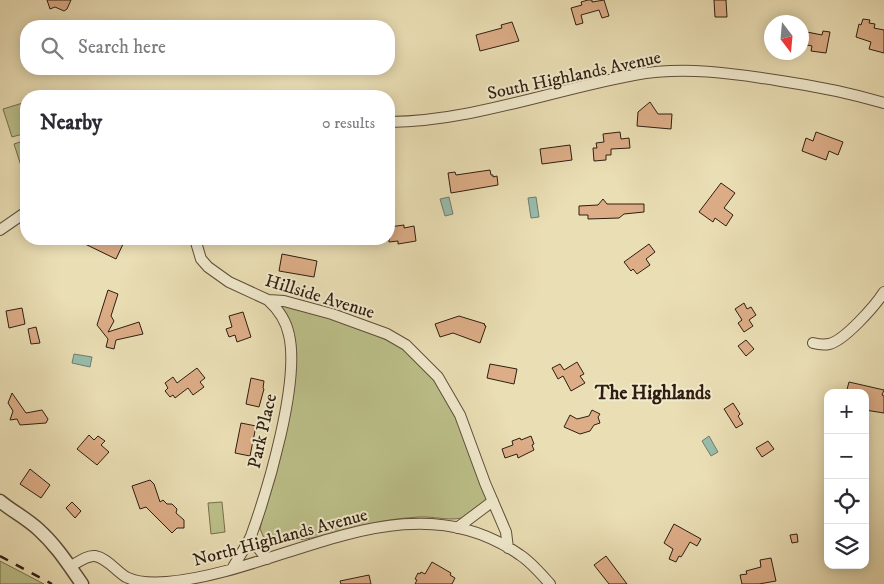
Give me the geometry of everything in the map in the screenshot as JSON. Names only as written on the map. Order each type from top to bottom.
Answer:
[{"type":"street","name":"South Highlands Avenue","points":[[395,122],[442,118],[538,99],[634,75],[663,72],[704,71],[744,75],[816,86],[884,103]]},
{"type":"street","points":[[0,230],[20,216]]},
{"type":"street","name":"Hillside Avenue","points":[[197,245],[201,259],[208,267],[228,282],[268,300],[284,301],[332,314],[387,334],[406,345],[438,377],[460,415],[506,532],[508,548]]},
{"type":"street","points":[[813,343],[830,344],[845,334],[875,305],[884,292]]},
{"type":"street","name":"Park Place","points":[[232,569],[250,538],[276,448],[289,380],[291,352],[289,335],[285,320],[278,309],[268,300]]},
{"type":"street","points":[[0,501],[38,529],[59,552],[76,575]]},
{"type":"street","points":[[457,528],[493,501]]},
{"type":"street","name":"North Highlands Avenue","points":[[76,575],[89,557],[94,556],[102,559],[127,577],[153,582],[193,578],[232,569],[323,540],[385,526],[439,524],[481,533],[521,555],[550,584]]},
{"type":"street","points":[[250,538],[267,558]]},
{"type":"green space","points":[[20,104],[20,135],[12,137],[3,109]]},
{"type":"green space","points":[[20,142],[20,163],[14,144]]},
{"type":"green space","points":[[277,304],[341,320],[405,348],[425,368],[443,392],[456,414],[487,496],[487,501],[471,514],[460,518],[407,518],[388,520],[304,539],[277,540],[264,538],[260,529],[270,484],[295,340]]},
{"type":"green space","points":[[222,502],[225,532],[211,534],[208,503]]},
{"type":"green space","points":[[0,561],[44,584],[0,584]]},
{"type":"shaded area","points":[[449,197],[453,214],[445,216],[440,199]]},
{"type":"shaded area","points":[[536,197],[539,217],[531,218],[528,198]]},
{"type":"shaded area","points":[[74,354],[92,357],[90,367],[72,363]]},
{"type":"shaded area","points":[[709,436],[718,452],[711,456],[702,441]]},
{"type":"building","points":[[47,0],[71,0],[64,11],[55,7],[50,9]]},
{"type":"building","points":[[592,0],[592,2],[604,0],[609,16],[602,18],[599,10],[581,15],[583,23],[576,25],[571,8],[582,5],[581,2]]},
{"type":"building","points":[[714,0],[726,0],[727,17],[715,17]]},
{"type":"building","points":[[863,19],[870,20],[869,23],[875,24],[874,28],[884,30],[884,53],[869,49],[871,42],[856,37],[859,24],[861,25]]},
{"type":"building","points":[[512,22],[519,41],[480,51],[476,35],[502,28],[501,25]]},
{"type":"building","points":[[823,31],[830,32],[826,53],[811,51],[812,46],[809,45],[809,32],[822,35]]},
{"type":"building","points":[[650,102],[658,114],[672,114],[671,129],[637,126],[638,112]]},
{"type":"building","points":[[620,132],[621,139],[629,138],[630,148],[611,149],[611,155],[606,155],[606,160],[594,161],[593,148],[597,148],[596,143],[604,142],[603,134]]},
{"type":"building","points":[[816,132],[843,142],[838,155],[829,151],[826,160],[802,151],[806,138],[813,141]]},
{"type":"building","points":[[570,145],[572,160],[542,164],[540,149]]},
{"type":"building","points":[[490,170],[493,177],[497,176],[498,185],[451,193],[448,173],[455,172],[456,175]]},
{"type":"building","points":[[721,183],[735,193],[724,208],[733,215],[726,226],[715,218],[713,222],[699,212]]},
{"type":"building","points":[[603,199],[607,204],[644,204],[644,212],[624,214],[619,218],[588,219],[588,215],[579,215],[579,206],[598,205]]},
{"type":"building","points":[[404,225],[404,228],[414,226],[416,241],[398,244],[398,241],[395,241],[395,226]]},
{"type":"building","points":[[649,244],[655,252],[646,259],[650,265],[637,274],[633,269],[631,271],[624,262]]},
{"type":"building","points":[[87,245],[123,245],[116,259]]},
{"type":"building","points":[[282,254],[317,261],[314,277],[279,271]]},
{"type":"building","points":[[108,290],[118,294],[111,316],[114,321],[108,332],[139,322],[143,334],[116,340],[114,349],[106,347],[108,339],[97,325]]},
{"type":"building","points":[[744,303],[747,309],[751,307],[756,315],[749,320],[753,326],[744,332],[738,323],[742,320],[735,309]]},
{"type":"building","points":[[22,308],[25,324],[9,328],[6,311]]},
{"type":"building","points":[[243,312],[251,337],[237,342],[235,335],[229,337],[226,329],[232,327],[229,316]]},
{"type":"building","points":[[459,316],[485,324],[480,343],[453,333],[440,337],[435,324]]},
{"type":"building","points":[[36,327],[40,343],[31,344],[28,329]]},
{"type":"building","points":[[746,340],[754,349],[746,356],[738,346]]},
{"type":"building","points":[[577,362],[584,374],[580,376],[585,383],[571,391],[563,376],[558,379],[552,368],[560,364],[564,370]]},
{"type":"building","points":[[490,364],[517,369],[514,384],[487,378]]},
{"type":"building","points":[[197,368],[205,378],[200,382],[204,387],[193,395],[188,388],[175,398],[173,395],[170,397],[165,391],[168,388],[165,383],[173,377],[177,383]]},
{"type":"building","points":[[251,378],[264,381],[264,389],[259,407],[246,404]]},
{"type":"building","points":[[849,382],[884,390],[882,395],[884,396],[884,413],[869,411],[869,389],[847,389]]},
{"type":"building","points":[[12,393],[26,413],[42,410],[48,419],[46,423],[20,425],[17,419],[10,420],[13,411],[8,403]]},
{"type":"building","points":[[733,403],[740,414],[738,416],[743,424],[736,428],[724,409]]},
{"type":"building","points":[[592,410],[600,414],[598,417],[600,423],[594,425],[590,431],[580,434],[564,427],[570,415],[577,419],[589,416]]},
{"type":"building","points":[[241,423],[256,426],[250,456],[235,453]]},
{"type":"building","points":[[89,435],[94,440],[98,436],[105,441],[101,445],[109,452],[97,465],[77,449]]},
{"type":"building","points":[[531,436],[534,450],[518,458],[517,454],[505,458],[502,449],[513,445],[512,441]]},
{"type":"building","points":[[768,441],[774,449],[762,457],[756,448]]},
{"type":"building","points":[[30,469],[50,485],[41,498],[20,484]]},
{"type":"building","points":[[150,480],[154,484],[160,502],[163,500],[167,504],[172,504],[177,509],[176,513],[184,520],[184,528],[177,528],[172,533],[146,507],[140,509],[132,486]]},
{"type":"building","points":[[72,502],[81,511],[75,518],[66,508]]},
{"type":"building","points":[[674,524],[701,539],[697,546],[690,542],[676,562],[669,559],[673,549],[664,543]]},
{"type":"building","points":[[797,534],[798,542],[792,543],[790,535]]},
{"type":"building","points":[[606,556],[627,584],[609,584],[594,565]]},
{"type":"building","points":[[771,558],[776,581],[742,584],[740,575],[747,574],[746,571],[761,567],[760,560]]},
{"type":"building","points":[[432,562],[451,573],[450,575],[455,578],[452,584],[415,584],[418,573],[425,574]]},
{"type":"building","points":[[369,575],[371,584],[341,584],[340,581]]},
{"type":"railway","points":[[0,556],[52,584]]},
{"type":"district","name":"The Highlands","points":[[653,392]]}]
